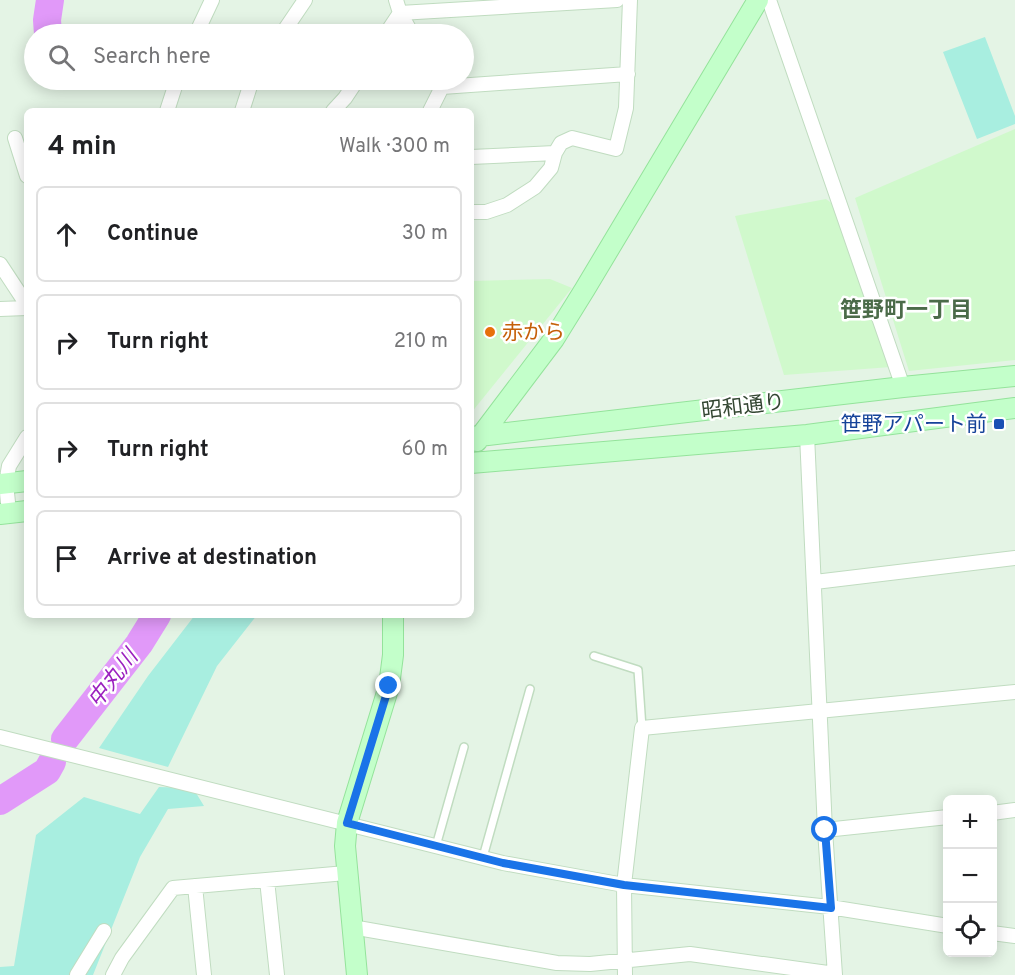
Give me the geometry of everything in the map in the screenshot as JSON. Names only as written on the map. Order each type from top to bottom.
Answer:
[{"type":"street","points":[[201,24],[212,0]]},
{"type":"street","points":[[289,24],[305,0]]},
{"type":"street","points":[[398,6],[617,0]]},
{"type":"street","points":[[474,212],[486,212],[507,205],[535,187],[551,168],[555,153],[561,143],[572,138],[616,149],[626,108],[630,0]]},
{"type":"street","points":[[474,440],[554,339],[758,0]]},
{"type":"street","points":[[769,0],[903,387]]},
{"type":"street","points":[[390,24],[398,6]]},
{"type":"street","points":[[398,6],[407,24]]},
{"type":"street","points":[[474,81],[628,74]]},
{"type":"street","points":[[167,108],[173,90]]},
{"type":"street","points":[[243,108],[249,90]]},
{"type":"street","points":[[336,108],[350,90]]},
{"type":"street","points":[[431,108],[438,90]]},
{"type":"street","points":[[15,138],[24,166]]},
{"type":"street","points":[[474,157],[555,153]]},
{"type":"street","points":[[0,264],[24,301]]},
{"type":"street","points":[[0,309],[24,306]]},
{"type":"street","name":"昭和通り","points":[[474,440],[903,387],[1015,376]]},
{"type":"street","name":"昭和通り","points":[[474,463],[807,435],[1015,408]]},
{"type":"street","points":[[352,927],[557,963],[625,968],[690,954],[835,975],[825,830],[807,435]]},
{"type":"street","points":[[12,512],[3,483],[9,466],[24,442]]},
{"type":"street","points":[[3,483],[24,481]]},
{"type":"street","points":[[815,582],[1015,558]]},
{"type":"street","points":[[357,975],[346,873],[347,823],[389,686],[393,655],[393,618]]},
{"type":"street","points":[[625,968],[624,885],[642,729],[1015,692]]},
{"type":"street","points":[[0,737],[503,863],[624,885],[831,908],[943,925]]},
{"type":"street","points":[[997,812],[1015,810]]},
{"type":"street","points":[[825,830],[943,818]]},
{"type":"street","points":[[113,975],[122,958],[174,888],[346,873]]},
{"type":"street","points":[[267,879],[277,975]]},
{"type":"street","points":[[195,886],[204,975]]},
{"type":"street","points":[[78,975],[104,931]]},
{"type":"street","points":[[997,934],[1015,936]]},
{"type":"lane","points":[[594,656],[638,670],[642,729]]},
{"type":"lane","points":[[483,858],[530,689]]},
{"type":"lane","points":[[436,846],[464,747]]},
{"type":"shaded area","points":[[985,37],[1015,116],[1015,124],[977,139],[943,52]]},
{"type":"shaded area","points":[[1015,129],[1015,360],[909,371],[855,198]]},
{"type":"shaded area","points":[[826,199],[834,205],[891,367],[784,375],[735,216]]},
{"type":"shaded area","points":[[550,279],[572,288],[474,409],[474,281]]},
{"type":"shaded area","points":[[193,618],[255,618],[217,666],[168,767],[99,748],[148,676]]},
{"type":"shaded area","points":[[159,787],[193,788],[204,806],[168,809],[140,857],[93,975],[0,975],[0,967],[14,966],[36,835],[84,797],[140,814]]},
{"type":"waterway","name":"中丸川","points":[[47,24],[50,0]]},
{"type":"waterway","name":"中丸川","points":[[65,739],[139,644],[155,618]]},
{"type":"waterway","name":"中丸川","points":[[0,801],[47,771],[52,762]]},
{"type":"place","name":"赤から","points":[[490,332]]},
{"type":"place","name":"笹野アパート前","points":[[999,424]]},
{"type":"district","name":"笹野町一丁目","points":[[906,309]]},
{"type":"route","points":[[389,686],[347,823],[503,863],[624,885],[831,908],[825,830]]}]
